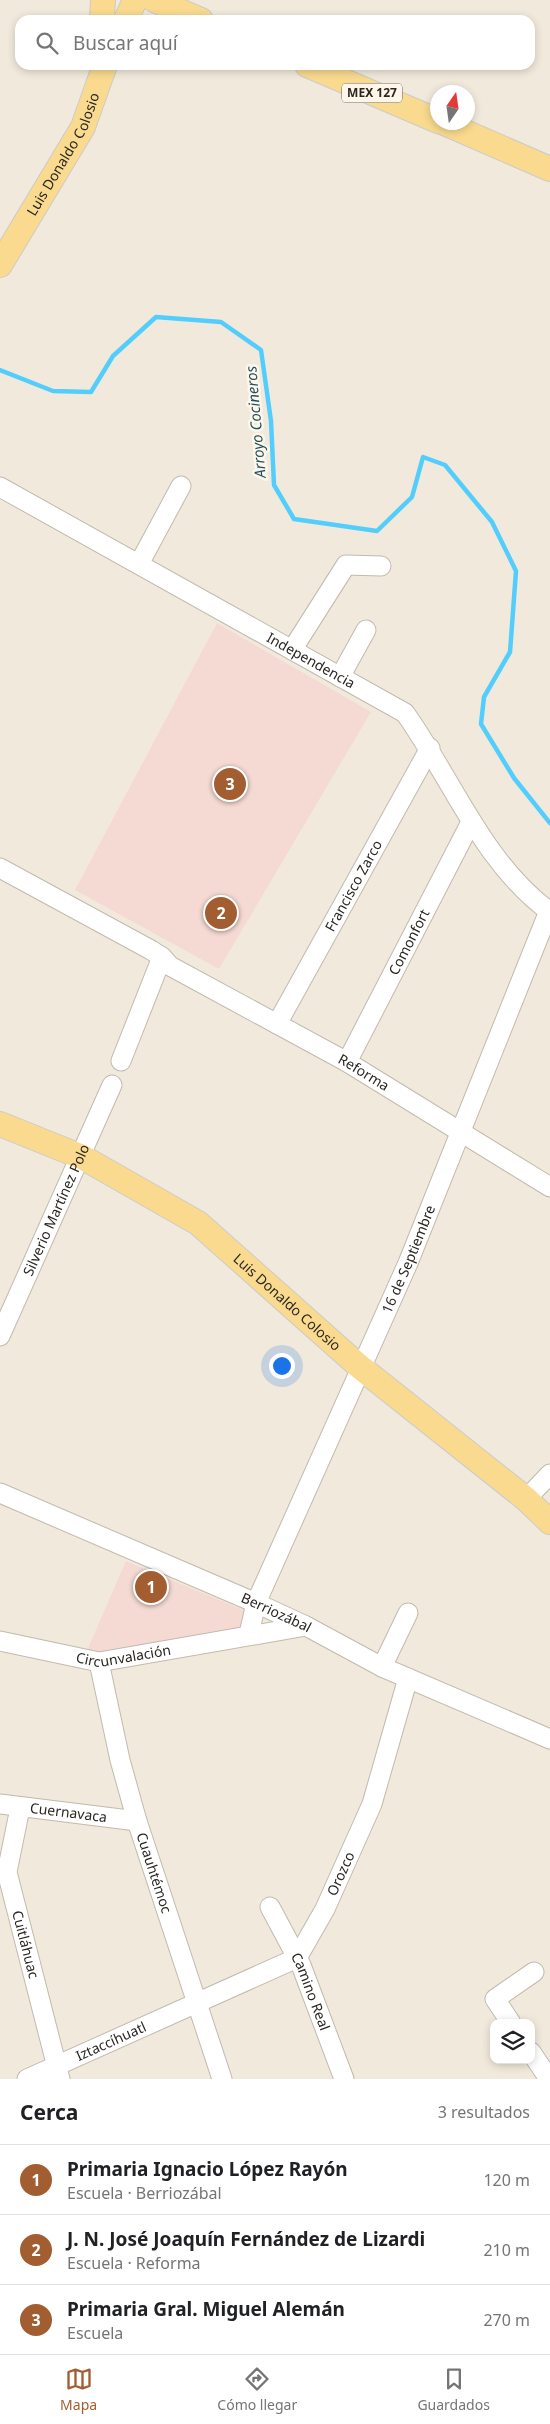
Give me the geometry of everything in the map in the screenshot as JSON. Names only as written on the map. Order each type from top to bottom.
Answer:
[{"type":"main road","points":[[102,15],[103,0]]},
{"type":"main road","points":[[128,15],[134,0]]},
{"type":"main road","points":[[154,0],[189,15]]},
{"type":"main road","name":"Luis Donaldo Colosio","points":[[0,266],[7,245],[83,127],[103,70]]},
{"type":"main road","name":"MEX 127","points":[[319,70],[430,118]]},
{"type":"main road","points":[[460,130],[550,169]]},
{"type":"main road","name":"Luis Donaldo Colosio","points":[[0,1124],[82,1157],[198,1223],[360,1367],[526,1500],[550,1522]]},
{"type":"street","points":[[139,564],[181,486]]},
{"type":"street","name":"Independencia","points":[[0,487],[405,713],[430,748],[471,822],[516,882],[549,912]]},
{"type":"street","points":[[292,650],[346,565],[381,566]]},
{"type":"street","points":[[340,677],[366,630]]},
{"type":"street","name":"Francisco Zarco","points":[[277,1024],[430,748]]},
{"type":"street","name":"Comonfort","points":[[348,1062],[471,822]]},
{"type":"street","name":"Reforma","points":[[0,868],[163,963]]},
{"type":"street","name":"Reforma","points":[[0,881],[163,963],[348,1062],[550,1187]]},
{"type":"street","name":"16 de Septiembre","points":[[256,1603],[408,1263],[459,1131],[549,912]]},
{"type":"street","points":[[121,1061],[163,963]]},
{"type":"street","name":"Silverio Martínez Polo","points":[[0,1336],[82,1157],[112,1084]]},
{"type":"street","points":[[526,1500],[550,1474]]},
{"type":"street","name":"Berriozábal","points":[[0,1493],[256,1603],[306,1626],[382,1667],[550,1739]]},
{"type":"street","points":[[249,1634],[256,1603]]},
{"type":"street","points":[[382,1667],[408,1613]]},
{"type":"street","name":"Circunvalación","points":[[0,1640],[99,1662],[249,1634],[306,1626]]},
{"type":"street","name":"Cuauhtémoc","points":[[99,1662],[120,1760],[137,1822],[222,2079]]},
{"type":"street","name":"Orozco","points":[[297,1958],[325,1909],[372,1804],[408,1678]]},
{"type":"street","name":"Cuernavaca","points":[[0,1804],[137,1822]]},
{"type":"street","name":"Cuitláhuac","points":[[20,1808],[7,1872],[58,2073]]},
{"type":"street","name":"Camino Real","points":[[270,1907],[297,1958],[344,2079]]},
{"type":"street","points":[[196,2004],[297,1958]]},
{"type":"street","points":[[509,2019],[496,1999],[534,1972]]},
{"type":"street","name":"Iztaccíhuatl","points":[[27,2079],[58,2073],[196,2004]]},
{"type":"street","points":[[535,2058],[549,2079]]},
{"type":"shaded area","points":[[217,623],[371,712],[219,969],[75,890]]},
{"type":"shaded area","points":[[126,1561],[248,1612],[240,1633],[85,1655]]},
{"type":"waterway","name":"Arroyo Cocineros","points":[[0,370],[53,391],[91,392],[113,356],[156,317],[221,322],[261,350],[271,421],[274,485],[294,519],[377,531],[412,497],[423,457],[445,465],[492,522],[516,571],[510,652],[484,697],[481,724],[514,778],[550,823]]},
{"type":"place","name":"Primaria Gral. Miguel Alemán","points":[[230,784]]},
{"type":"place","name":"J. N. José Joaquín Fernández de Lizardi","points":[[221,913]]},
{"type":"place","name":"Primaria Ignacio López Rayón","points":[[151,1587]]}]
